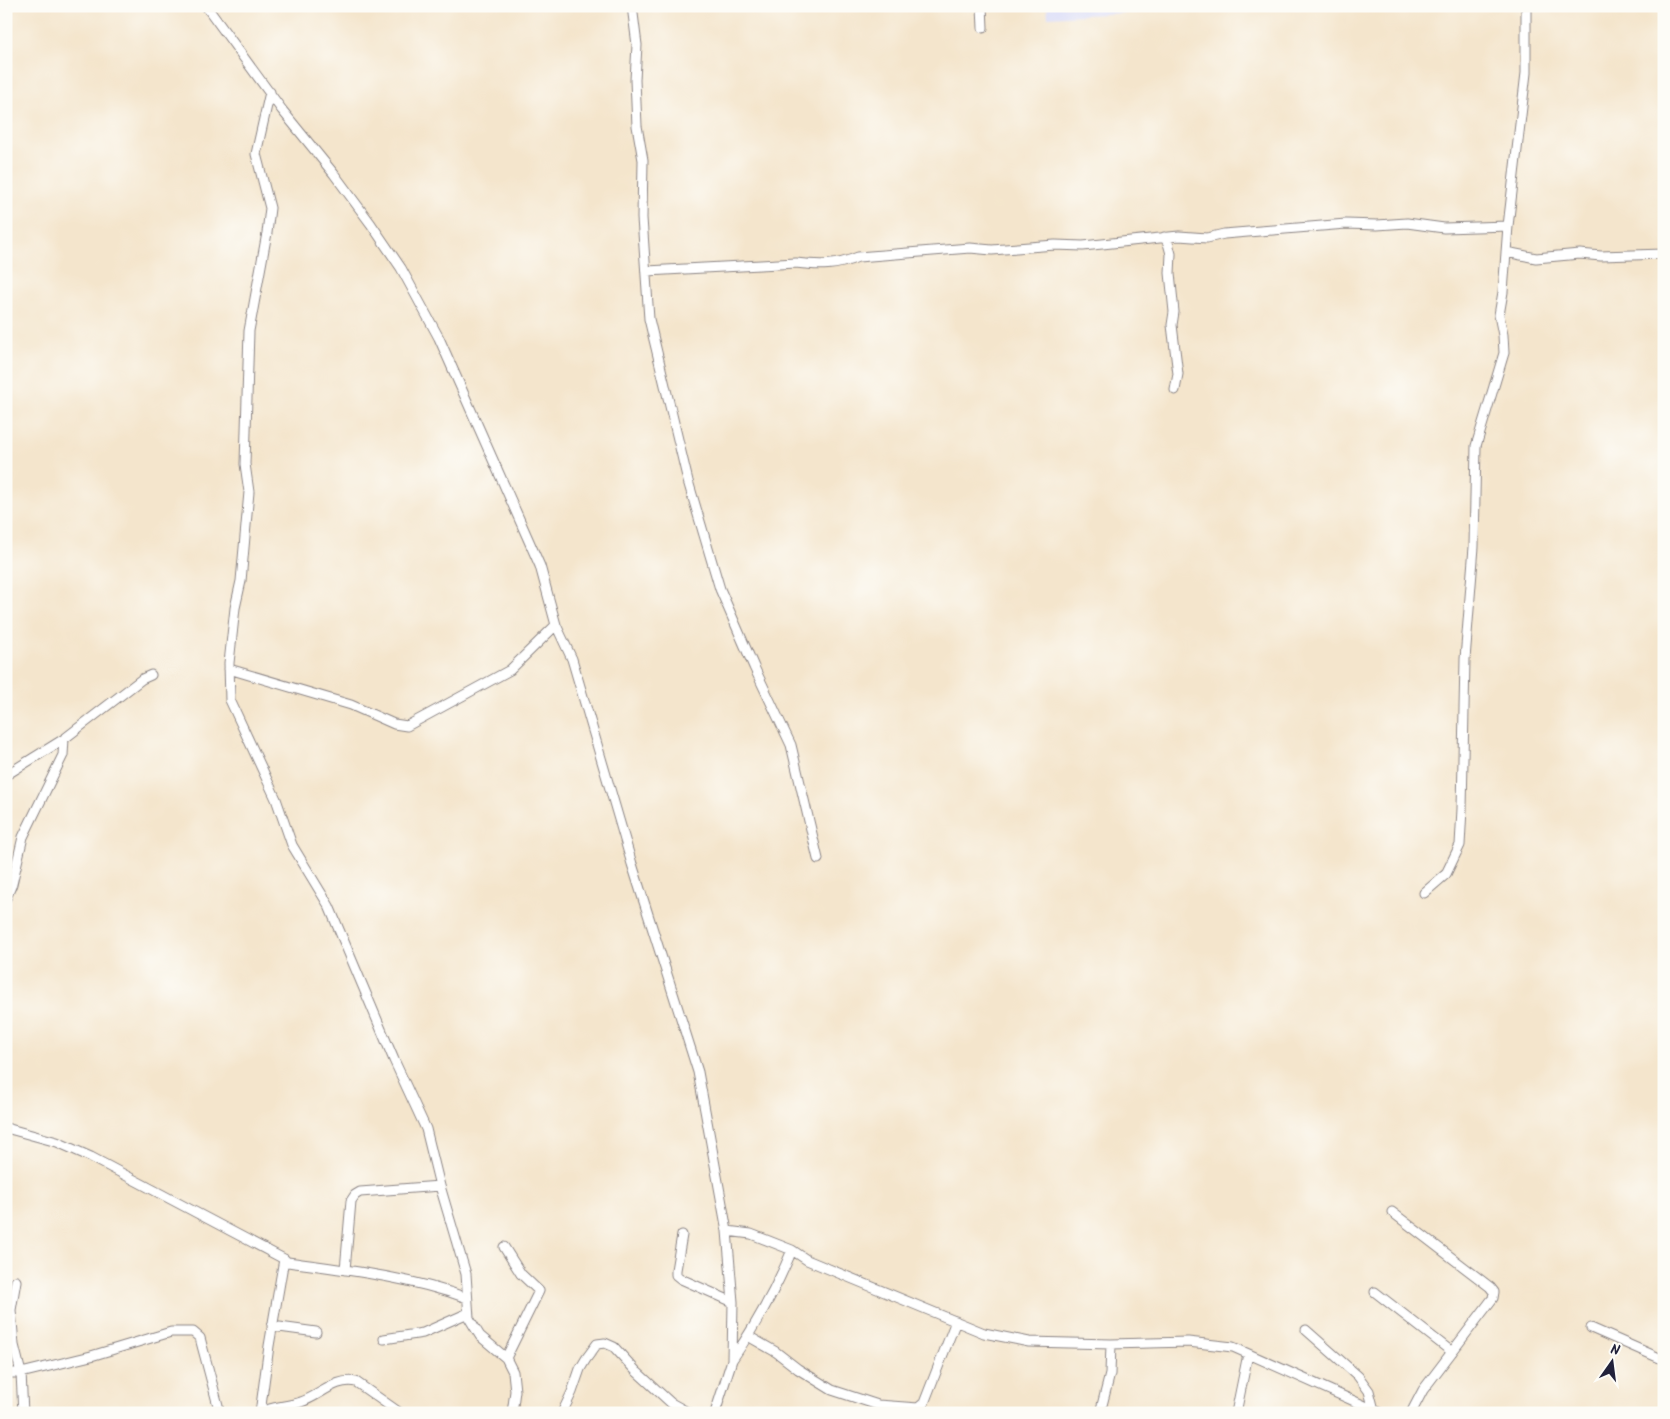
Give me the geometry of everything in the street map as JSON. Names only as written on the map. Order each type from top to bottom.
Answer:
[{"type":"street","points":[[206,6],[282,110],[372,224],[401,268],[439,338],[540,566],[556,625],[572,659],[632,864],[698,1072],[728,1231],[733,1302],[732,1360]]},
{"type":"street","points":[[632,6],[637,45],[635,80],[636,126],[643,160],[642,218],[649,319],[691,490],[720,589],[791,745],[818,859]]},
{"type":"street","points":[[982,6],[983,28]]},
{"type":"street","points":[[1424,894],[1446,874],[1460,845],[1465,659],[1474,547],[1476,446],[1504,353],[1499,315],[1526,73],[1526,6]]},
{"type":"street","points":[[270,92],[256,154],[270,208],[249,331],[245,464],[249,492],[241,581],[232,631],[230,700],[276,799],[292,845],[329,906],[394,1060],[426,1129],[440,1186],[466,1274],[469,1318],[480,1336],[506,1358],[513,1372],[515,1392],[512,1413]]},
{"type":"street","points":[[647,271],[796,263],[820,266],[845,262],[858,257],[970,248],[992,250],[1082,246],[1164,238],[1207,238],[1224,234],[1346,224],[1377,225],[1406,223],[1444,228],[1508,226]]},
{"type":"street","points":[[1164,238],[1168,243],[1171,254],[1170,273],[1174,312],[1172,325],[1178,374],[1175,390]]},
{"type":"street","points":[[1506,252],[1536,258],[1580,254],[1601,256],[1664,254]]},
{"type":"street","points":[[230,669],[351,705],[394,724],[407,726],[510,670],[556,625]]},
{"type":"street","points":[[6,775],[64,739],[142,679],[150,675]]},
{"type":"street","points":[[6,898],[12,884],[24,837],[63,755],[64,739]]},
{"type":"street","points":[[6,1128],[57,1142],[83,1154],[164,1195],[284,1259],[286,1262],[345,1270],[438,1287],[467,1298]]},
{"type":"street","points":[[345,1270],[351,1201],[355,1195],[360,1192],[440,1186]]},
{"type":"street","points":[[1392,1212],[1494,1292],[1493,1298],[1423,1390],[1411,1413]]},
{"type":"street","points":[[728,1231],[751,1234],[792,1250],[807,1260],[984,1333],[1029,1342],[1111,1344],[1188,1342],[1233,1348],[1377,1411]]},
{"type":"street","points":[[682,1235],[676,1275],[733,1302]]},
{"type":"street","points":[[504,1247],[521,1274],[539,1291],[506,1358]]},
{"type":"street","points":[[714,1413],[732,1360],[779,1281],[792,1250]]},
{"type":"street","points":[[259,1412],[284,1259]]},
{"type":"street","points":[[16,1281],[11,1310],[14,1345],[21,1373],[23,1413]]},
{"type":"street","points":[[1375,1292],[1452,1352]]},
{"type":"street","points":[[384,1339],[423,1333],[468,1313]]},
{"type":"street","points":[[748,1336],[776,1352],[811,1378],[832,1390],[878,1405],[918,1408],[924,1403],[956,1321]]},
{"type":"street","points":[[272,1326],[316,1332]]},
{"type":"street","points":[[1592,1328],[1664,1360]]},
{"type":"street","points":[[1306,1330],[1358,1376],[1369,1391],[1377,1411]]},
{"type":"street","points":[[6,1373],[21,1373],[91,1356],[171,1332],[193,1332],[200,1338],[220,1413]]},
{"type":"street","points":[[562,1413],[580,1369],[597,1344],[601,1343],[614,1347],[636,1371],[671,1403],[689,1413]]},
{"type":"street","points":[[1100,1413],[1110,1374],[1111,1344]]},
{"type":"street","points":[[1236,1413],[1248,1354]]},
{"type":"street","points":[[259,1412],[269,1408],[285,1407],[303,1402],[329,1387],[350,1380],[356,1382],[400,1413]]},
{"type":"shaded area","points":[[1047,6],[1142,6],[1143,12],[1048,17]]}]
